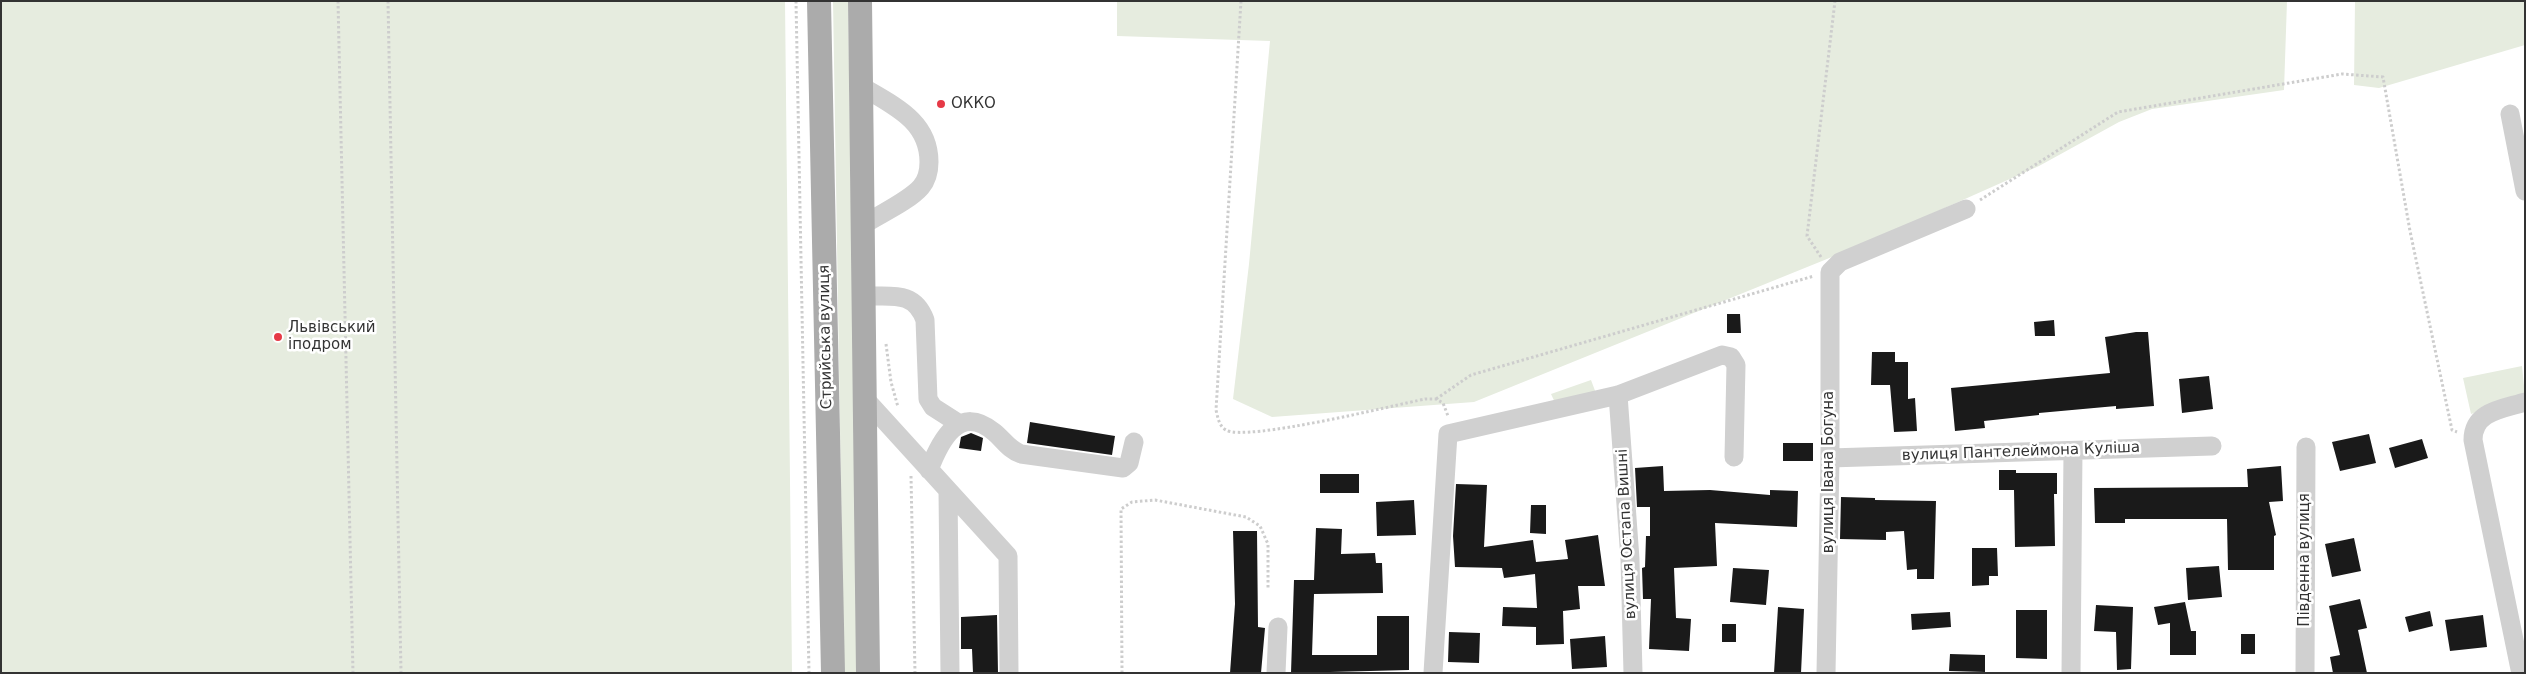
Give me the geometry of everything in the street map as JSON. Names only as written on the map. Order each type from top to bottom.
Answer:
[{"type":"main road","name":"Стрийська вулиця","points":[[819,1],[833,673]]},
{"type":"main road","points":[[860,1],[868,673]]},
{"type":"street","points":[[861,86],[906,114],[918,126],[926,140],[929,166],[923,186],[863,225]]},
{"type":"street","points":[[2510,114],[2525,191]]},
{"type":"street","points":[[1830,272],[1840,262],[1966,209]]},
{"type":"street","name":"вулиця Івана Богуна","points":[[1826,673],[1830,458],[1830,272]]},
{"type":"street","points":[[864,296],[905,297],[913,301],[921,310],[925,320],[928,399],[933,406],[958,423]]},
{"type":"street","points":[[1433,673],[1448,434],[1618,395],[1722,356],[1730,357],[1736,365],[1734,457]]},
{"type":"street","name":"вулиця Остапа Вишні","points":[[1618,395],[1630,559],[1633,673]]},
{"type":"street","points":[[866,400],[922,464],[1008,556],[1009,673]]},
{"type":"street","points":[[2517,670],[2473,440],[2473,430],[2478,421],[2486,415],[2525,402]]},
{"type":"street","points":[[922,464],[958,423],[967,421],[984,425],[994,432],[1012,451],[1021,454],[1123,468],[1129,463],[1134,442]]},
{"type":"street","name":"вулиця Пантелеймона Куліша","points":[[1830,458],[2212,446]]},
{"type":"street","name":"Південна вулиця","points":[[2305,673],[2306,447]]},
{"type":"street","points":[[2071,673],[2074,451]]},
{"type":"street","points":[[948,491],[950,673]]},
{"type":"street","points":[[1276,673],[1278,627]]},
{"type":"path","points":[[338,1],[352,673]]},
{"type":"path","points":[[388,1],[401,673]]},
{"type":"path","points":[[796,1],[809,673]]},
{"type":"path","points":[[1241,1],[1216,410],[1221,426],[1231,432],[1265,431],[1425,399],[1436,399],[1443,403],[1448,414],[1448,434]]},
{"type":"path","points":[[1436,399],[1471,375],[1830,272],[1807,236],[1835,1]]},
{"type":"path","points":[[1966,209],[2118,112],[2342,74],[2383,76],[2410,231],[2452,430],[2473,440]]},
{"type":"path","points":[[886,341],[892,382],[901,412]]},
{"type":"path","points":[[915,673],[911,476],[922,464]]},
{"type":"path","points":[[1122,673],[1121,509],[1132,502],[1155,500],[1246,517],[1260,526],[1268,544],[1268,589]]},
{"type":"shaded area","name":"Львівський іподром","points":[[1,1],[785,1],[792,673],[1,673]]},
{"type":"shaded area","points":[[833,1],[848,1],[858,673],[844,673]]},
{"type":"shaded area","points":[[1117,1],[2287,1],[2284,90],[2152,109],[2119,122],[2039,166],[1864,244],[1474,402],[1272,417],[1233,399],[1249,264],[1270,41],[1117,36]]},
{"type":"shaded area","points":[[2355,1],[2525,1],[2525,45],[2379,88],[2354,85]]},
{"type":"shaded area","points":[[2522,366],[2525,396],[2471,414],[2463,378]]},
{"type":"shaded area","points":[[1591,380],[1597,396],[1558,409],[1551,394]]},
{"type":"building","points":[[1727,314],[1740,314],[1741,333],[1727,333]]},
{"type":"building","points":[[2054,320],[2055,336],[2035,336],[2034,322]]},
{"type":"building","points":[[2148,332],[2154,406],[2116,409],[2116,406],[2039,413],[2039,415],[1984,421],[1985,428],[1955,431],[1951,388],[2110,373],[2105,337]]},
{"type":"building","points":[[1872,352],[1895,352],[1895,362],[1908,362],[1908,399],[1915,398],[1917,431],[1894,432],[1890,385],[1871,385]]},
{"type":"building","points":[[2209,376],[2213,409],[2182,413],[2179,379]]},
{"type":"building","points":[[1030,422],[1115,436],[1112,455],[1027,443]]},
{"type":"building","points":[[971,433],[983,438],[981,451],[959,448],[961,437]]},
{"type":"building","points":[[2369,434],[2376,463],[2340,471],[2332,442]]},
{"type":"building","points":[[2422,439],[2428,458],[2395,468],[2389,448]]},
{"type":"building","points":[[1783,443],[1813,443],[1813,461],[1783,461]]},
{"type":"building","points":[[1663,466],[1664,491],[1710,490],[1770,495],[1770,490],[1798,491],[1797,527],[1715,523],[1717,566],[1674,568],[1676,618],[1691,619],[1689,651],[1649,649],[1651,599],[1643,599],[1642,568],[1645,567],[1646,536],[1650,536],[1650,507],[1637,507],[1635,468]]},
{"type":"building","points":[[2281,466],[2283,501],[2269,502],[2276,535],[2274,536],[2274,570],[2228,570],[2227,519],[2125,519],[2125,523],[2095,523],[2094,488],[2248,487],[2247,469]]},
{"type":"building","points":[[1999,470],[2016,470],[2016,473],[2057,473],[2057,494],[2054,494],[2055,546],[2015,547],[2014,490],[1999,490]]},
{"type":"building","points":[[1320,474],[1359,474],[1359,493],[1320,493]]},
{"type":"building","points":[[1456,484],[1487,485],[1484,547],[1533,540],[1536,562],[1568,559],[1565,540],[1598,535],[1605,586],[1578,586],[1580,609],[1563,611],[1564,644],[1536,645],[1536,627],[1502,626],[1503,607],[1537,608],[1535,574],[1504,578],[1502,568],[1455,567],[1453,536]]},
{"type":"building","points":[[1841,497],[1875,498],[1875,500],[1936,501],[1934,579],[1917,579],[1917,569],[1907,570],[1904,531],[1886,532],[1886,540],[1840,539]]},
{"type":"building","points":[[1414,500],[1416,535],[1377,536],[1376,502]]},
{"type":"building","points":[[1531,505],[1546,505],[1546,534],[1530,533]]},
{"type":"building","points":[[1316,528],[1342,529],[1341,554],[1375,553],[1376,563],[1382,563],[1383,593],[1314,594],[1312,655],[1377,655],[1377,616],[1409,616],[1409,670],[1291,673],[1294,580],[1314,580]]},
{"type":"building","points":[[1233,531],[1257,531],[1258,627],[1265,628],[1261,673],[1230,673],[1235,604]]},
{"type":"building","points":[[2354,538],[2361,571],[2332,577],[2325,544]]},
{"type":"building","points":[[1972,548],[1997,548],[1998,576],[1989,576],[1989,585],[1972,586]]},
{"type":"building","points":[[2219,566],[2222,597],[2188,600],[2186,568]]},
{"type":"building","points":[[1733,568],[1769,570],[1766,605],[1730,602]]},
{"type":"building","points":[[2360,599],[2367,628],[2358,630],[2367,673],[2333,673],[2330,657],[2340,655],[2329,606]]},
{"type":"building","points":[[2185,602],[2191,631],[2196,631],[2196,655],[2170,655],[2170,623],[2158,625],[2154,607]]},
{"type":"building","points":[[2096,605],[2133,607],[2131,669],[2117,670],[2116,632],[2094,631]]},
{"type":"building","points":[[1778,607],[1804,609],[1801,673],[1774,673]]},
{"type":"building","points":[[2016,610],[2047,610],[2047,659],[2016,658]]},
{"type":"building","points":[[2430,611],[2433,626],[2409,632],[2405,617]]},
{"type":"building","points":[[1950,612],[1951,627],[1912,630],[1911,614]]},
{"type":"building","points":[[997,615],[998,673],[973,673],[972,649],[961,649],[961,617]]},
{"type":"building","points":[[2483,615],[2487,647],[2450,651],[2445,620]]},
{"type":"building","points":[[1722,624],[1736,624],[1736,642],[1722,642]]},
{"type":"building","points":[[1449,632],[1480,633],[1479,663],[1448,662]]},
{"type":"building","points":[[2241,634],[2255,634],[2255,654],[2241,654]]},
{"type":"building","points":[[1605,636],[1607,667],[1572,669],[1570,639]]},
{"type":"building","points":[[1950,654],[1985,655],[1985,672],[1949,671]]},
{"type":"place","name":"ОККО","points":[[941,104]]},
{"type":"place","name":"Львівський іподром","points":[[278,337]]}]
